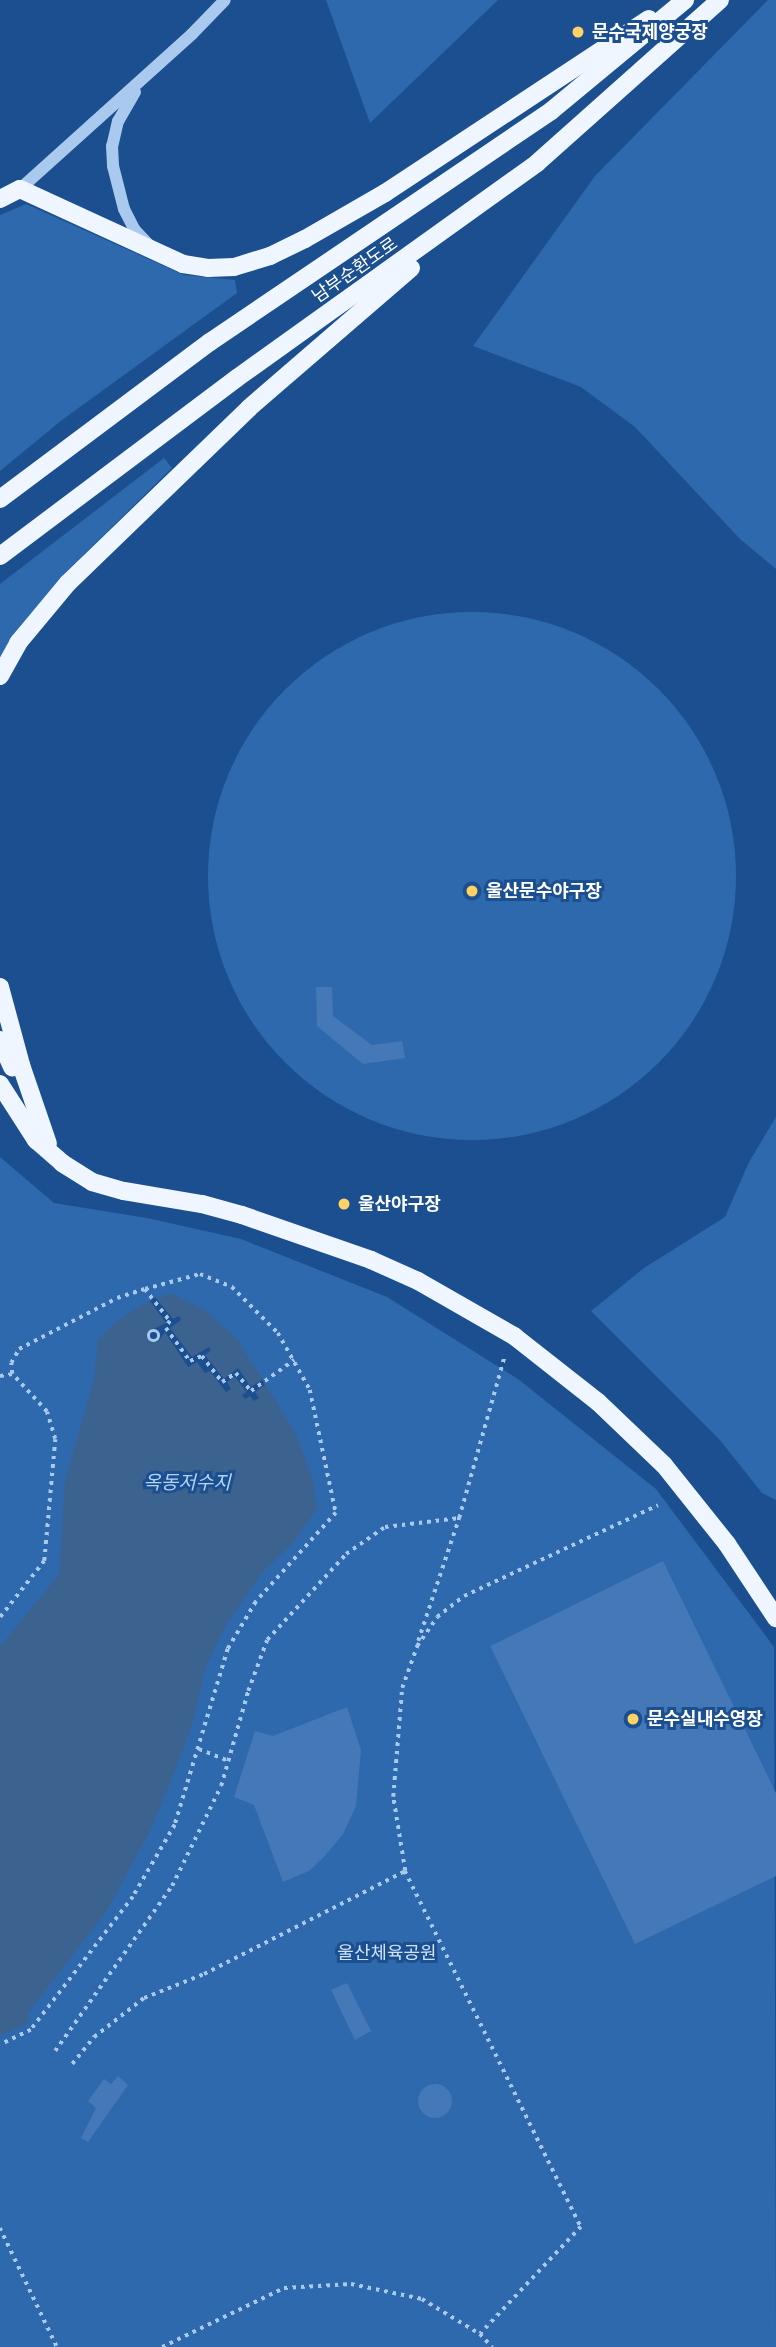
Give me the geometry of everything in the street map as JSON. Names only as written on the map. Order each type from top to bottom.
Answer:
[{"type":"main road","points":[[0,200],[20,189],[183,264],[208,268],[234,267],[270,256],[305,239],[468,141],[674,0]]},
{"type":"main road","name":"남부순환도로","points":[[0,499],[210,342],[551,111],[685,0]]},
{"type":"main road","name":"남부순환도로","points":[[0,556],[237,378],[537,163],[720,0]]},
{"type":"main road","points":[[0,676],[18,643],[68,583],[249,408],[537,163]]},
{"type":"main road","points":[[0,986],[21,1065],[48,1144]]},
{"type":"main road","points":[[0,1040],[48,1144],[62,1163]]},
{"type":"main road","points":[[0,1084],[14,1110]]},
{"type":"main road","points":[[0,1090],[36,1140],[62,1163],[92,1182],[124,1191],[189,1201],[242,1214],[371,1260],[459,1303],[514,1336],[598,1402],[664,1465],[727,1544],[776,1618]]},
{"type":"lane","points":[[20,189],[142,80],[225,0]]},
{"type":"lane","points":[[142,80],[118,121],[112,146],[113,166],[117,187],[134,229],[146,243],[163,255]]},
{"type":"path","points":[[0,1617],[44,1561],[55,1439],[47,1412],[12,1374],[11,1363],[19,1349],[117,1298],[145,1289],[200,1274],[232,1287],[278,1333],[310,1390],[336,1513],[249,1614],[228,1649],[175,1825],[133,1897],[31,2030],[0,2045]]},
{"type":"path","points":[[145,1289],[170,1321],[166,1328],[158,1333]]},
{"type":"path","points":[[166,1328],[190,1361],[202,1356],[223,1383],[236,1373],[249,1391],[294,1360]]},
{"type":"path","points":[[480,2334],[581,2227],[405,1871],[393,1797],[402,1688],[459,1518],[504,1358]]},
{"type":"path","points":[[0,1376],[12,1374]]},
{"type":"path","points":[[417,1646],[436,1617],[464,1596],[658,1505]]},
{"type":"path","points":[[55,2051],[172,1886],[221,1786],[248,1691],[268,1640],[346,1554],[386,1527],[459,1518]]},
{"type":"path","points":[[198,1749],[228,1761]]},
{"type":"path","points":[[72,2064],[94,2038],[144,1998],[204,1974],[405,1871]]},
{"type":"path","points":[[0,2228],[57,2347]]},
{"type":"path","points":[[162,2347],[284,2288],[351,2284],[422,2299],[480,2334],[492,2347]]},
{"type":"green space","points":[[326,0],[498,0],[370,123]]},
{"type":"green space","points":[[768,0],[776,0],[776,569],[740,539],[635,427],[581,387],[473,346],[595,176]]},
{"type":"green space","points":[[26,204],[184,275],[235,280],[237,293],[62,420],[0,471],[0,215]]},
{"type":"green space","points":[[164,458],[172,468],[65,573],[21,625],[0,658],[0,584]]},
{"type":"green space","name":"울산문수야구장","points":[[472,612],[524,617],[573,632],[619,656],[659,689],[692,729],[716,775],[731,824],[736,876],[731,928],[716,977],[692,1023],[659,1063],[619,1096],[573,1120],[524,1135],[472,1140],[420,1135],[371,1120],[325,1096],[285,1063],[252,1023],[228,977],[213,928],[208,876],[213,824],[228,775],[252,729],[285,689],[325,656],[371,632],[420,617]]},
{"type":"green space","points":[[776,1117],[776,1500],[762,1493],[719,1439],[591,1311],[644,1268],[725,1217],[749,1162]]},
{"type":"green space","name":"울산체육공원","points":[[0,1157],[54,1203],[147,1218],[241,1239],[387,1297],[518,1379],[656,1489],[774,1647],[776,2347],[0,2347]]},
{"type":"water","name":"옥동저수지","points":[[170,1293],[205,1310],[237,1339],[295,1432],[313,1480],[317,1508],[294,1542],[261,1574],[226,1625],[206,1666],[194,1718],[150,1831],[106,1912],[28,2013],[28,2023],[0,2036],[0,1646],[59,1575],[65,1481],[94,1379],[98,1340],[114,1323],[141,1305]]},
{"type":"pier","points":[[155,1297],[173,1319],[179,1316],[181,1320],[170,1328],[192,1357],[209,1347],[211,1350],[205,1355],[224,1379],[238,1368],[251,1387],[262,1380],[265,1385],[255,1392],[259,1398],[254,1401],[250,1396],[245,1399],[242,1395],[247,1392],[235,1377],[227,1382],[231,1389],[226,1392],[210,1371],[205,1373],[197,1362],[188,1367],[165,1332],[158,1342],[150,1342],[147,1332],[166,1323],[150,1301]]},
{"type":"building","points":[[316,987],[332,987],[333,1016],[372,1045],[402,1041],[405,1058],[363,1064],[317,1026]]},
{"type":"building","name":"문수실내수영장","points":[[663,1561],[776,1793],[776,1876],[635,1944],[490,1646]]},
{"type":"building","points":[[347,1707],[361,1750],[356,1806],[343,1834],[325,1856],[309,1871],[283,1882],[254,1805],[234,1797],[255,1731],[273,1736]]},
{"type":"building","points":[[347,1983],[371,2031],[355,2040],[331,1990]]},
{"type":"building","points":[[118,2076],[128,2085],[88,2142],[81,2138],[96,2108],[88,2101],[104,2079],[111,2084]]},
{"type":"building","points":[[435,2084],[447,2089],[452,2101],[447,2113],[435,2118],[423,2113],[418,2101],[423,2089]]},
{"type":"place","name":"문수국제양궁장","points":[[578,32]]},
{"type":"place","name":"울산문수야구장","points":[[472,891]]},
{"type":"place","name":"울산야구장","points":[[344,1204]]},
{"type":"place","name":"문수실내수영장","points":[[633,1719]]}]
